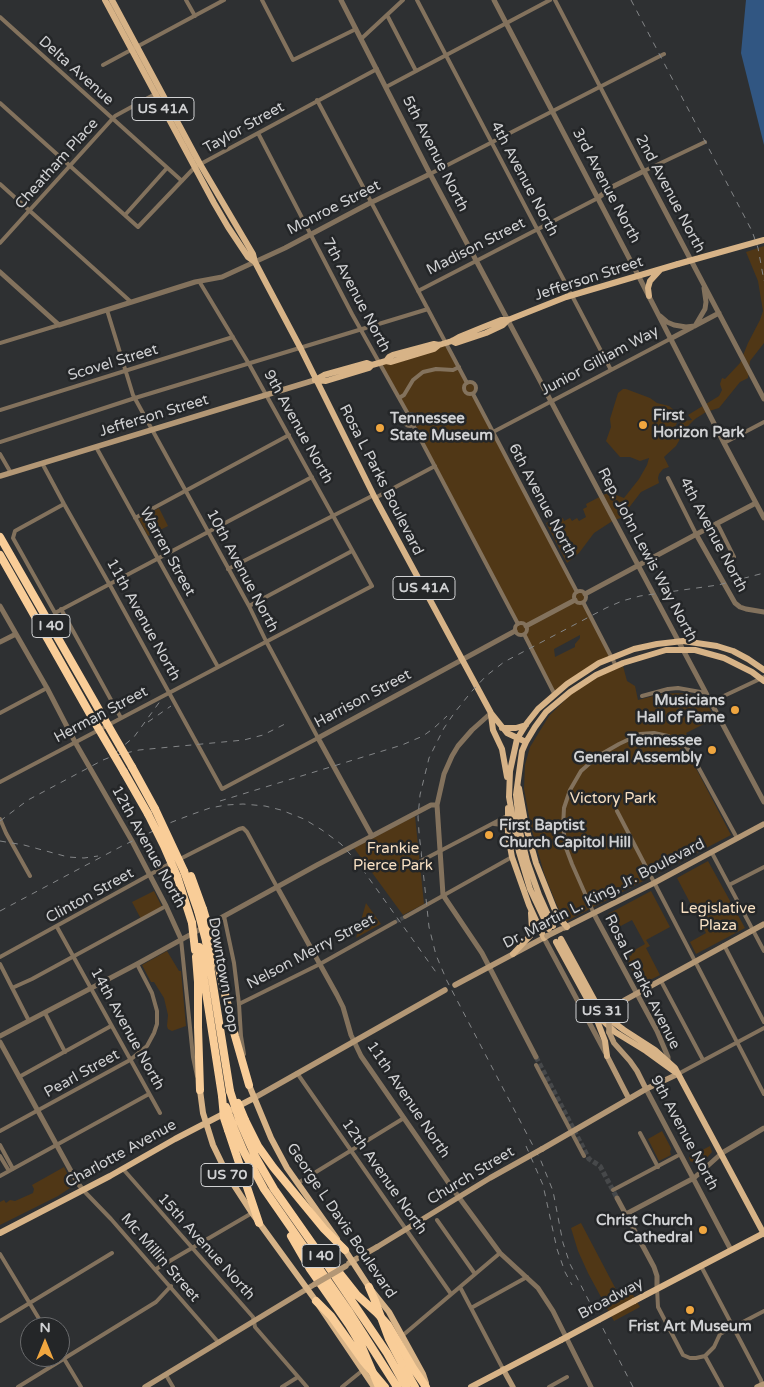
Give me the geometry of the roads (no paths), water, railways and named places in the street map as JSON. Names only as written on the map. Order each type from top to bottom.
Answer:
[{"type":"highway","name":"I 40","points":[[0,537],[155,808],[198,894],[200,910],[209,940]]},
{"type":"highway","name":"Downtown Loop","points":[[0,555],[148,814],[177,876],[192,923],[197,948],[224,1118],[236,1124],[237,1101],[230,1091],[209,940]]},
{"type":"highway","points":[[209,940],[249,1085]]},
{"type":"highway","points":[[197,948],[200,1090]]},
{"type":"highway","name":"I 40","points":[[236,1124],[274,1189],[387,1353],[406,1387]]},
{"type":"highway","name":"I 40","points":[[236,1124],[254,1172],[282,1216],[348,1310],[397,1387]]},
{"type":"highway","points":[[236,1124],[259,1223]]},
{"type":"highway","points":[[236,1124],[258,1146],[324,1230],[345,1250]]},
{"type":"highway","points":[[282,1216],[307,1264],[362,1347],[379,1387]]},
{"type":"highway","points":[[293,1216],[312,1237],[357,1295],[388,1325],[413,1368],[427,1387]]},
{"type":"highway","points":[[370,1287],[389,1339],[414,1387]]},
{"type":"highway","points":[[316,1302],[331,1316],[363,1361],[385,1387]]},
{"type":"main road","name":"Rosa L Parks Boulevard","points":[[105,0],[135,48]]},
{"type":"main road","name":"Rosa L Parks Boulevard","points":[[112,0],[228,227],[248,257],[255,262],[301,349],[374,496],[491,713],[502,728],[517,739]]},
{"type":"main road","name":"Jefferson Street","points":[[0,476],[315,380],[326,381],[369,368],[387,358],[434,344],[446,343],[501,320],[508,320],[571,296],[764,240]]},
{"type":"main road","points":[[649,296],[650,282],[660,269]]},
{"type":"main road","points":[[513,954],[530,936],[532,919],[512,857],[507,816],[510,771],[517,739],[538,709],[586,671],[612,658],[644,647],[679,641],[700,642],[725,648],[748,659],[764,670]]},
{"type":"main road","points":[[548,932],[524,849],[516,801],[522,752],[535,727],[546,712],[588,680],[616,666],[666,650],[701,651],[740,665],[763,679]]},
{"type":"main road","points":[[491,713],[493,730],[502,753],[519,852],[530,889],[548,932]]},
{"type":"main road","points":[[502,728],[519,728],[526,725]]},
{"type":"main road","name":"US 41A","points":[[517,739],[526,742]]},
{"type":"main road","points":[[518,778],[524,815],[536,863],[564,928]]},
{"type":"main road","name":"Dr. Martin L. King, Jr. Boulevard","points":[[455,985],[513,954],[548,932],[564,928],[594,914],[764,824]]},
{"type":"main road","points":[[529,905],[548,932]]},
{"type":"main road","points":[[637,993],[764,924]]},
{"type":"main road","name":"US 31","points":[[678,1074],[615,1032],[599,1017],[590,1004],[558,940],[596,1005],[605,1016],[655,1050],[675,1068],[764,1233]]},
{"type":"main road","points":[[254,1098],[445,990]]},
{"type":"main road","name":"9th Avenue North","points":[[637,993],[614,1009],[609,1023],[609,1032],[614,1043],[638,1073],[646,1089]]},
{"type":"main road","points":[[590,1004],[605,1041],[607,1056],[629,1099]]},
{"type":"main road","name":"Church Street","points":[[146,1387],[490,1178],[646,1089],[678,1074]]},
{"type":"main road","name":"George L Davis Boulevard","points":[[249,1085],[271,1138],[287,1168],[389,1312],[423,1374],[427,1387]]},
{"type":"main road","name":"12th Avenue North","points":[[200,1090],[206,1122]]},
{"type":"main road","name":"Charlotte Avenue","points":[[0,1233],[254,1098]]},
{"type":"main road","name":"US 70","points":[[206,1122],[217,1156],[233,1184],[374,1387]]},
{"type":"main road","name":"Broadway","points":[[470,1387],[564,1340],[657,1288],[764,1233]]},
{"type":"main road","points":[[503,1369],[513,1387]]},
{"type":"street","points":[[186,0],[195,16]]},
{"type":"street","points":[[103,65],[224,0]]},
{"type":"street","points":[[262,0],[293,60],[356,29]]},
{"type":"street","name":"5th Avenue North","points":[[341,0],[430,174],[508,320]]},
{"type":"street","points":[[361,39],[403,0]]},
{"type":"street","name":"4th Avenue North","points":[[417,0],[611,370]]},
{"type":"street","name":"3rd Avenue North","points":[[494,0],[764,518]]},
{"type":"street","points":[[386,87],[550,0]]},
{"type":"street","name":"2nd Avenue North","points":[[555,0],[764,399]]},
{"type":"street","points":[[387,15],[416,71]]},
{"type":"street","name":"Delta Avenue","points":[[0,17],[182,181]]},
{"type":"street","name":"Monroe Street","points":[[0,343],[199,281],[222,277],[312,234],[371,202],[430,174],[664,54]]},
{"type":"street","name":"Taylor Street","points":[[124,215],[138,227],[197,166],[377,69]]},
{"type":"street","name":"Cheatham Place","points":[[0,243],[115,116],[158,93]]},
{"type":"street","name":"6th Avenue North","points":[[317,100],[467,383]]},
{"type":"street","points":[[0,103],[124,215],[167,168]]},
{"type":"street","name":"7th Avenue North","points":[[258,133],[379,363],[408,414],[415,416],[416,422],[413,425]]},
{"type":"street","name":"Madison Street","points":[[418,291],[598,198],[610,188],[705,142]]},
{"type":"street","points":[[0,184],[131,302]]},
{"type":"street","points":[[0,272],[59,324]]},
{"type":"street","name":"9th Avenue North","points":[[199,281],[250,364],[372,586]]},
{"type":"street","points":[[656,312],[667,322],[680,326],[695,326],[705,309],[706,302],[703,283]]},
{"type":"street","name":"10th Avenue North","points":[[107,310],[135,398],[372,836]]},
{"type":"street","points":[[0,442],[135,398],[428,310]]},
{"type":"street","name":"Junior Gilliam Way","points":[[493,432],[719,313]]},
{"type":"street","name":"Rep. John Lewis Way North","points":[[508,320],[764,802]]},
{"type":"street","name":"Scovel Street","points":[[0,410],[233,337]]},
{"type":"street","points":[[399,398],[404,395],[413,380],[423,372],[436,368],[453,370],[459,367]]},
{"type":"street","name":"6th Avenue North","points":[[467,383],[472,382],[476,386],[473,394]]},
{"type":"street","name":"6th Avenue North","points":[[467,383],[464,386],[465,392],[473,394]]},
{"type":"street","name":"6th Avenue North","points":[[473,394],[577,592]]},
{"type":"street","name":"7th Avenue North","points":[[408,414],[404,417],[404,422],[409,426],[413,425]]},
{"type":"street","points":[[724,443],[764,422]]},
{"type":"street","name":"7th Avenue North","points":[[413,425],[518,624]]},
{"type":"street","points":[[135,518],[288,435]]},
{"type":"street","name":"Warren Street","points":[[96,447],[218,667]]},
{"type":"street","points":[[0,454],[12,473]]},
{"type":"street","name":"11th Avenue North","points":[[42,463],[222,789]]},
{"type":"street","points":[[228,569],[435,466]]},
{"type":"street","points":[[64,504],[14,531],[13,538],[55,613],[312,477]]},
{"type":"street","name":"4th Avenue North","points":[[668,478],[696,534],[735,603],[746,609],[764,612]]},
{"type":"street","points":[[575,600],[574,596],[577,592],[585,594],[756,503]]},
{"type":"street","points":[[717,523],[734,557]]},
{"type":"street","points":[[249,606],[352,551]]},
{"type":"street","name":"Herman Street","points":[[0,782],[372,586]]},
{"type":"street","points":[[583,602],[586,599],[585,594]]},
{"type":"street","points":[[575,600],[578,603],[583,602]]},
{"type":"street","points":[[524,634],[519,634],[515,631],[515,627],[518,624],[526,626],[575,600]]},
{"type":"street","points":[[583,602],[616,666]]},
{"type":"street","name":"12th Avenue North","points":[[0,606],[150,876],[181,940],[193,1057],[200,1090]]},
{"type":"street","points":[[61,609],[121,718]]},
{"type":"street","points":[[526,626],[524,634],[559,701]]},
{"type":"street","name":"Harrison Street","points":[[222,789],[515,631]]},
{"type":"street","points":[[0,642],[16,634]]},
{"type":"street","points":[[711,702],[763,679]]},
{"type":"street","points":[[0,713],[47,688]]},
{"type":"street","points":[[642,696],[678,688],[706,693]]},
{"type":"street","points":[[491,713],[466,737],[452,756],[444,774],[437,805],[443,895],[490,966],[536,1056]]},
{"type":"street","points":[[594,914],[566,848],[563,824],[564,808],[570,790],[581,771],[598,756],[619,744],[640,734],[654,733],[668,736],[683,743],[693,757],[738,839]]},
{"type":"street","points":[[0,1036],[372,836],[431,805],[437,805]]},
{"type":"street","points":[[617,811],[764,1094]]},
{"type":"street","points":[[419,862],[507,816]]},
{"type":"street","points":[[0,820],[30,876]]},
{"type":"street","points":[[492,824],[502,824],[508,830]]},
{"type":"street","name":"11th Avenue North","points":[[243,828],[247,832],[343,1007],[351,1035],[365,1062],[500,1253],[538,1288],[546,1300],[564,1340],[592,1387]]},
{"type":"street","name":"Clinton Street","points":[[0,957],[172,863],[243,828]]},
{"type":"street","points":[[712,853],[764,950]]},
{"type":"street","points":[[405,917],[512,857]]},
{"type":"street","points":[[729,885],[764,867]]},
{"type":"street","points":[[12,988],[166,906]]},
{"type":"street","name":"Rosa L Parks Avenue","points":[[594,914],[637,993],[668,1057],[668,1061]]},
{"type":"street","name":"George L Davis Boulevard","points":[[224,916],[234,962],[239,1004],[240,1036],[249,1085]]},
{"type":"street","name":"Nelson Merry Street","points":[[239,1004],[320,964],[395,922]]},
{"type":"street","name":"14th Avenue North","points":[[57,927],[160,1113]]},
{"type":"street","points":[[548,932],[607,1056]]},
{"type":"street","points":[[724,945],[764,1022]]},
{"type":"street","points":[[0,964],[29,1021]]},
{"type":"street","name":"Pearl Street","points":[[0,1131],[130,1060],[147,1046],[154,1034],[157,1020],[156,1006],[154,997],[137,964]]},
{"type":"street","points":[[660,980],[702,1060]]},
{"type":"street","points":[[45,1013],[65,1052]]},
{"type":"street","points":[[19,1077],[111,1026]]},
{"type":"street","name":"Church Street","points":[[678,1074],[764,1028]]},
{"type":"street","points":[[0,1042],[56,1145],[83,1190]]},
{"type":"street","points":[[536,1065],[584,1156]]},
{"type":"street","name":"12th Avenue North","points":[[297,1073],[451,1294]]},
{"type":"street","name":"9th Avenue North","points":[[646,1089],[731,1250]]},
{"type":"street","points":[[0,1176],[149,1094]]},
{"type":"street","points":[[298,1183],[404,1118]]},
{"type":"street","points":[[626,1214],[694,1178],[722,1154],[764,1128]]},
{"type":"street","points":[[640,1133],[658,1166]]},
{"type":"street","points":[[0,1144],[13,1169]]},
{"type":"street","points":[[0,1156],[9,1171]]},
{"type":"street","points":[[613,1190],[677,1156]]},
{"type":"street","name":"15th Avenue North","points":[[123,1169],[253,1317],[255,1327],[307,1387]]},
{"type":"street","name":"Mc Millin Street","points":[[83,1190],[94,1200],[220,1343]]},
{"type":"street","points":[[617,1198],[654,1268],[657,1276],[658,1307],[683,1355],[693,1358],[705,1356],[714,1347],[718,1335],[764,1311]]},
{"type":"street","points":[[156,1270],[252,1213]]},
{"type":"street","points":[[437,1220],[475,1274]]},
{"type":"street","points":[[0,1321],[112,1253]]},
{"type":"street","points":[[402,1336],[500,1253]]},
{"type":"street","points":[[0,1254],[38,1317]]},
{"type":"street","points":[[701,1266],[760,1380],[761,1386]]},
{"type":"street","points":[[471,1308],[527,1277]]},
{"type":"street","points":[[70,1355],[156,1302],[171,1286]]},
{"type":"street","points":[[460,1287],[503,1369]]},
{"type":"street","points":[[705,1356],[722,1387]]},
{"type":"street","points":[[18,1387],[51,1367]]},
{"type":"street","points":[[69,1367],[81,1387]]},
{"type":"street","points":[[342,1387],[362,1370]]},
{"type":"street","points":[[166,1375],[173,1387]]},
{"type":"street","points":[[282,1387],[298,1377]]},
{"type":"street","points":[[549,1387],[567,1377]]},
{"type":"water","points":[[746,0],[764,0],[764,145],[741,53]]},
{"type":"tunnel","points":[[395,922],[405,917]]},
{"type":"tunnel","points":[[536,1057],[589,1159],[600,1166],[617,1198]]},
{"type":"railway","points":[[631,0],[752,231],[758,248],[764,281]]},
{"type":"railway","points":[[633,1387],[570,1264],[563,1243],[553,1191],[541,1161],[447,981],[436,955],[429,927],[419,832],[420,795],[429,758],[444,728],[472,691],[486,676],[504,662],[622,601],[640,596],[718,585],[764,573]]},
{"type":"railway","points":[[116,752],[134,737],[161,700]]},
{"type":"railway","points":[[148,722],[171,706]]},
{"type":"railway","points":[[220,801],[402,745],[423,736],[447,716]]},
{"type":"railway","points":[[0,821],[28,800],[113,756],[139,750],[244,740],[263,735],[287,723]]},
{"type":"railway","points":[[0,911],[122,846],[172,822],[210,808],[226,805],[265,806],[304,819],[341,844],[358,863],[438,975]]},
{"type":"railway","points":[[0,841],[24,845],[68,857],[84,858],[98,856]]},
{"type":"railway","points":[[526,1146],[543,1185],[557,1249],[572,1285]]},
{"type":"place","name":"First Horizon Park","points":[[643,425]]},
{"type":"place","name":"Tennessee State Museum","points":[[380,428]]},
{"type":"place","name":"Musicians Hall of Fame","points":[[735,710]]},
{"type":"place","name":"Tennessee General Assembly","points":[[712,750]]},
{"type":"place","name":"First Baptist Church Capitol Hill","points":[[489,835]]},
{"type":"place","name":"Christ Church Cathedral","points":[[703,1230]]},
{"type":"place","name":"Frist Art Museum","points":[[690,1310]]},
{"type":"park label","name":"Victory Park","points":[[613,799]]},
{"type":"park label","name":"Frankie Pierce Park","points":[[393,858]]},
{"type":"park label","name":"Legislative Plaza","points":[[718,918]]}]
